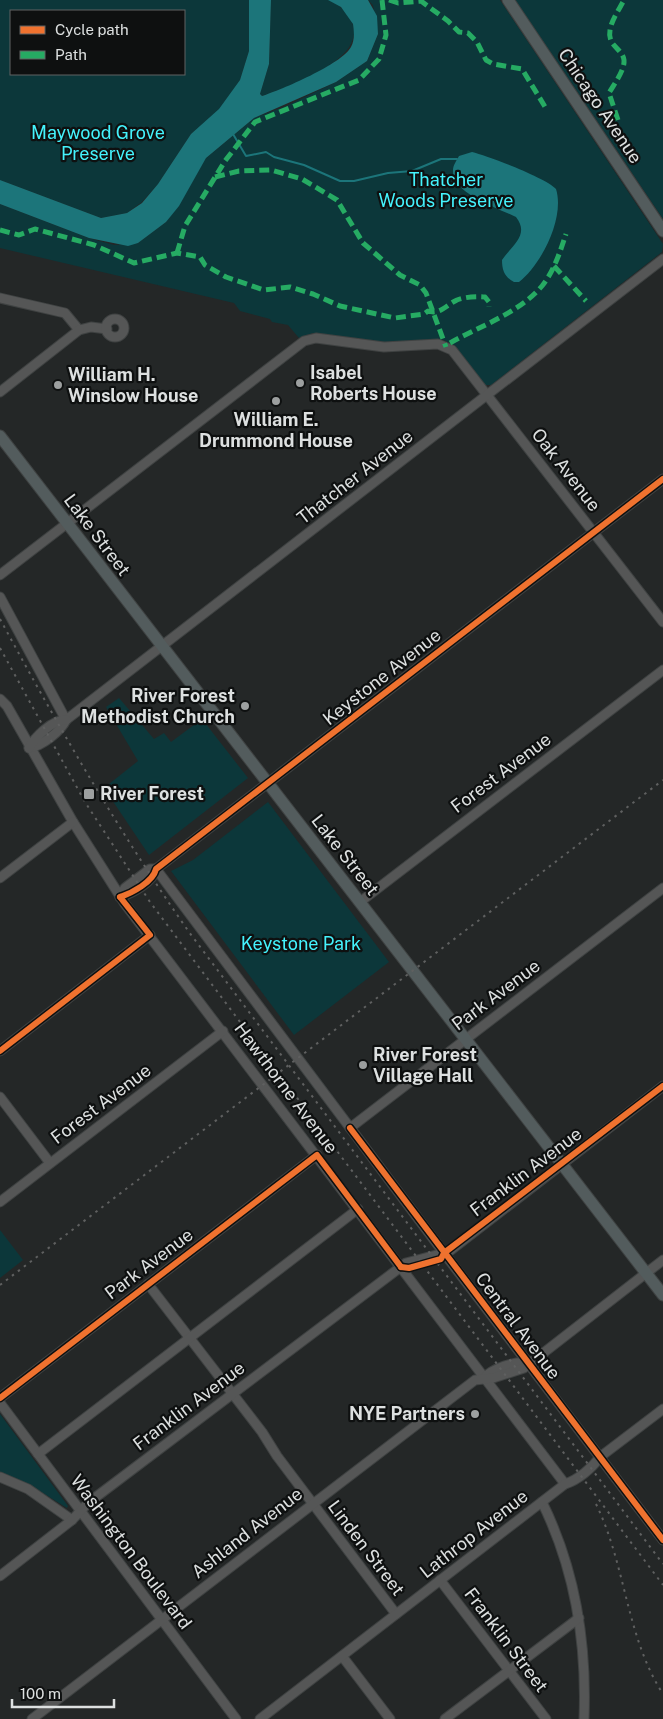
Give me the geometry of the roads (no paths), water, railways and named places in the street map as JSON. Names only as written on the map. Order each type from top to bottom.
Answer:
[{"type":"main road","name":"Chicago Avenue","points":[[508,0],[663,232]]},
{"type":"main road","name":"Lake Street","points":[[0,436],[160,647],[360,902],[663,1295]]},
{"type":"street","name":"Thatcher Avenue","points":[[29,748],[33,740],[60,719],[66,720],[663,259]]},
{"type":"street","points":[[0,298],[65,313],[79,330]]},
{"type":"street","points":[[0,392],[79,330],[91,327],[107,329]]},
{"type":"street","name":"Oak Avenue","points":[[66,524],[307,339],[316,338],[384,347],[438,344],[452,350],[663,622]]},
{"type":"street","name":"Keystone Avenue","points":[[120,897],[130,894],[155,875],[156,869],[663,479]]},
{"type":"street","points":[[0,575],[66,524]]},
{"type":"street","points":[[0,597],[66,720]]},
{"type":"street","name":"Forest Avenue","points":[[360,902],[663,670]]},
{"type":"street","name":"Hawthorne Avenue","points":[[0,700],[7,706],[29,748],[120,897],[565,1484]]},
{"type":"street","points":[[0,878],[73,822]]},
{"type":"street","name":"Central Avenue","points":[[156,869],[444,1253],[663,1540]]},
{"type":"street","name":"Park Avenue","points":[[350,1128],[663,888]]},
{"type":"street","points":[[0,1051],[150,935]]},
{"type":"street","name":"Forest Avenue","points":[[0,1202],[223,1031]]},
{"type":"street","name":"Franklin Avenue","points":[[0,1576],[232,1394],[401,1267],[409,1268],[441,1258],[444,1253],[663,1086]]},
{"type":"street","points":[[0,1097],[50,1163]]},
{"type":"street","name":"Park Avenue","points":[[0,1398],[317,1155]]},
{"type":"street","points":[[38,1454],[358,1209]]},
{"type":"street","name":"Ashland Avenue","points":[[32,1719],[475,1380],[524,1368],[663,1260]]},
{"type":"street","name":"Linden Street","points":[[148,1284],[396,1614]]},
{"type":"street","name":"Washington Boulevard","points":[[0,1404],[236,1719]]},
{"type":"street","name":"Lathrop Avenue","points":[[260,1719],[565,1484],[572,1482],[595,1464],[600,1457],[663,1409]]},
{"type":"street","points":[[0,1476],[28,1489],[72,1520]]},
{"type":"street","points":[[542,1502],[567,1564],[579,1618],[584,1662],[584,1719]]},
{"type":"street","name":"Franklin Street","points":[[440,1580],[546,1719]]},
{"type":"street","points":[[445,1719],[579,1618]]},
{"type":"street","points":[[342,1656],[390,1719]]},
{"type":"water","points":[[249,0],[271,0],[269,64],[260,94],[262,96],[324,68],[345,54],[351,47],[354,38],[353,24],[341,7],[328,0],[368,0],[377,16],[378,34],[367,61],[336,82],[254,118],[206,158],[179,206],[166,222],[138,243],[128,246],[89,238],[0,204],[0,180],[101,218],[127,213],[142,203],[158,184],[191,134],[219,109],[240,80],[249,51]]},
{"type":"water","points":[[472,152],[541,179],[556,189],[558,200],[557,213],[550,239],[536,264],[519,282],[514,282],[508,278],[503,270],[502,260],[518,240],[521,229],[520,223],[516,217],[467,193],[454,178],[453,168],[459,156]]},
{"type":"waterway","points":[[233,134],[246,156],[266,152],[274,157],[304,165],[340,181],[354,181],[388,173],[412,171],[441,159],[457,159]]},
{"type":"railway","points":[[0,619],[90,778],[138,856],[189,932],[663,1564]]},
{"type":"railway","points":[[0,648],[85,802],[150,902],[663,1585]]},
{"type":"railway","points":[[0,1285],[663,780]]},
{"type":"railway","points":[[596,1504],[614,1551],[641,1649],[663,1694]]},
{"type":"place","name":"Isabel Roberts House","points":[[300,383]]},
{"type":"place","name":"William H. Winslow House","points":[[58,385]]},
{"type":"place","name":"William E. Drummond House","points":[[276,401]]},
{"type":"place","name":"River Forest Methodist Church","points":[[245,706]]},
{"type":"place","name":"River Forest","points":[[89,794]]},
{"type":"place","name":"River Forest Village Hall","points":[[363,1065]]},
{"type":"place","name":"NYE Partners","points":[[475,1414]]},
{"type":"park label","name":"Maywood Grove Preserve","points":[[98,143]]},
{"type":"park label","name":"Thatcher Woods Preserve","points":[[446,190]]},
{"type":"park label","name":"Keystone Park","points":[[301,944]]}]
